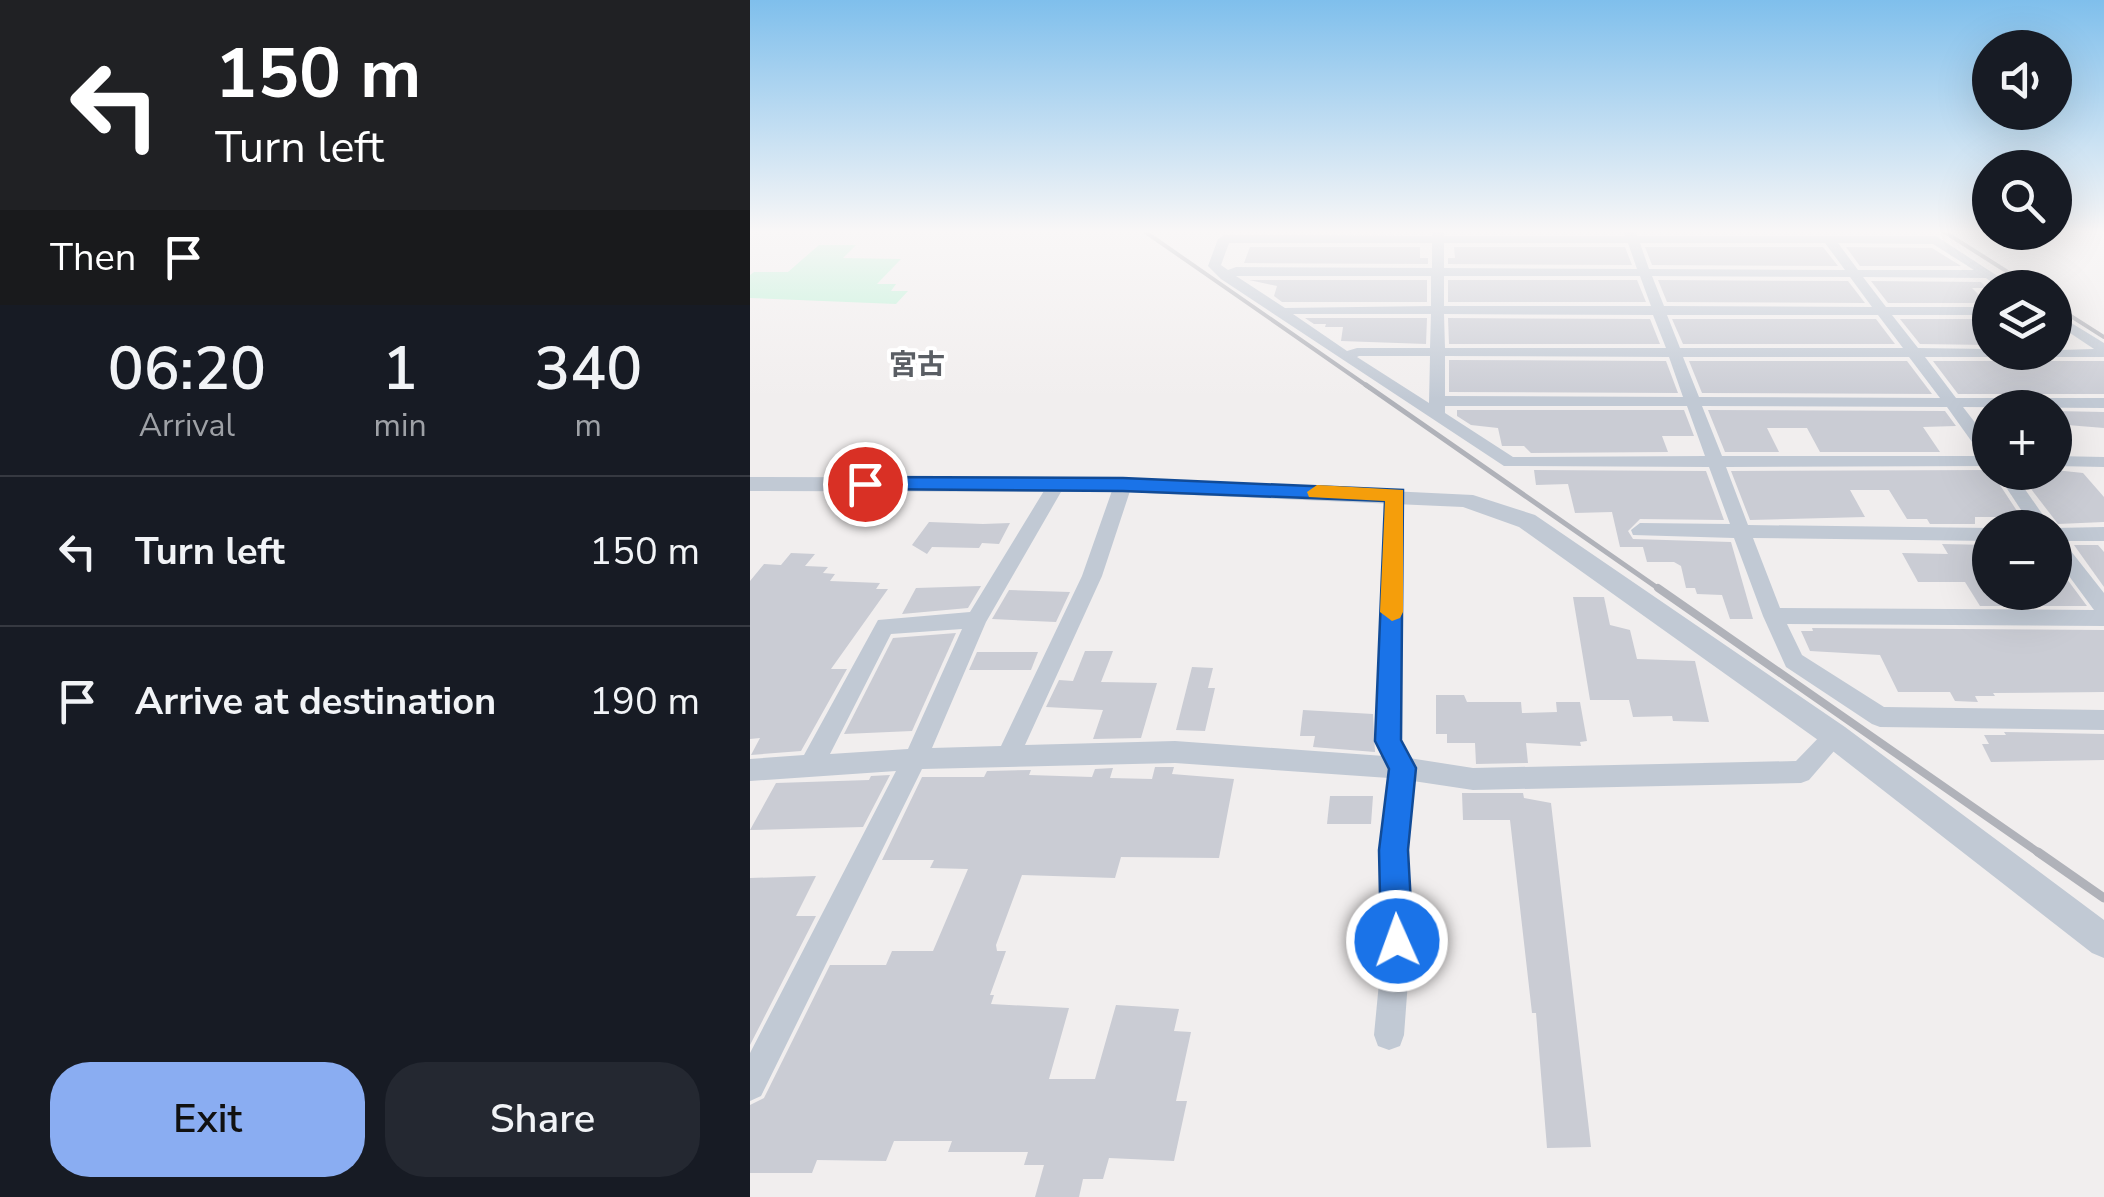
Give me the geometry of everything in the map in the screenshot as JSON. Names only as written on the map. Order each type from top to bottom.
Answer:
[{"type":"street","points":[[1241,287],[1346,357],[1438,408],[1510,462],[1972,457]]},
{"type":"street","points":[[1436,287],[1438,408]]},
{"type":"street","points":[[1650,287],[1773,616],[1794,661],[1880,718],[2104,720]]},
{"type":"street","points":[[1864,287],[1972,432]]},
{"type":"street","points":[[1282,314],[1293,310],[1437,308],[1972,311]]},
{"type":"street","points":[[2072,329],[2104,351]]},
{"type":"street","points":[[1346,357],[1357,352],[2104,351]]},
{"type":"street","points":[[1438,408],[1695,402],[2104,402]]},
{"type":"street","points":[[2072,461],[2104,462]]},
{"type":"street","points":[[750,484],[1123,485],[1466,500],[1527,522],[1835,736],[2104,941]]},
{"type":"street","points":[[750,1085],[913,759],[976,620],[1056,485]]},
{"type":"street","points":[[1008,756],[1092,576],[1123,485]]},
{"type":"street","points":[[1389,1035],[1397,941],[1394,850],[1402,768],[1388,741],[1396,495]]},
{"type":"street","points":[[1640,530],[1972,534]]},
{"type":"street","points":[[2072,534],[2104,534]]},
{"type":"street","points":[[2072,566],[2104,608]]},
{"type":"street","points":[[1773,616],[2104,618]]},
{"type":"street","points":[[811,766],[885,626],[976,620]]},
{"type":"street","points":[[750,770],[913,759],[1175,752],[1402,768],[1473,779],[1801,772],[1835,736]]},
{"type":"green space","points":[[750,287],[894,287],[891,291],[908,291],[896,304],[750,298]]},
{"type":"building","points":[[1277,287],[1427,287],[1427,302],[1282,302],[1274,296]]},
{"type":"building","points":[[1448,287],[1640,287],[1646,302],[1448,302]]},
{"type":"building","points":[[1661,287],[1853,287],[1865,303],[1667,302]]},
{"type":"building","points":[[1876,287],[1972,287],[1972,303],[1888,303]]},
{"type":"building","points":[[1305,318],[1427,318],[1426,344],[1341,341],[1343,327],[1325,327],[1326,324],[1314,324]]},
{"type":"building","points":[[1448,318],[1650,319],[1660,344],[1449,344]]},
{"type":"building","points":[[1672,319],[1876,319],[1895,344],[1683,344]]},
{"type":"building","points":[[1900,319],[1972,319],[1972,345],[1920,344]]},
{"type":"building","points":[[1449,360],[1666,361],[1678,393],[1449,392]]},
{"type":"building","points":[[1689,361],[1907,361],[1932,394],[1702,393]]},
{"type":"building","points":[[1933,361],[1972,361],[1972,370],[2072,370],[2072,361],[2104,361],[2104,394],[2072,394],[2072,390],[1972,390],[1972,394],[1958,394]]},
{"type":"building","points":[[1457,410],[1684,410],[1694,436],[1662,436],[1668,452],[1531,453],[1524,446],[1502,446],[1498,428],[1471,425],[1457,416]]},
{"type":"building","points":[[1708,410],[1945,411],[1956,426],[1923,427],[1940,452],[1820,452],[1807,428],[1767,428],[1779,452],[1725,452]]},
{"type":"building","points":[[2072,411],[2104,412],[2104,428],[2072,425]]},
{"type":"building","points":[[1534,470],[1706,471],[1724,520],[1640,519],[1628,531],[1633,539],[1731,542],[1753,619],[1730,619],[1722,595],[1697,594],[1695,588],[1686,588],[1681,566],[1674,562],[1647,562],[1643,547],[1620,547],[1612,512],[1575,513],[1568,484],[1536,485]]},
{"type":"building","points":[[1972,470],[1972,490],[2003,490],[2016,510],[1972,510],[1972,524],[1930,524],[1927,519],[1907,519],[1889,490],[1850,490],[1865,517],[1750,520],[1731,471]]},
{"type":"building","points":[[2072,472],[2083,473],[2104,497],[2104,522],[2072,523],[2072,510],[2047,510],[2032,490],[2072,490]]},
{"type":"building","points":[[929,522],[1010,523],[999,544],[982,543],[979,548],[932,547],[927,554],[912,545]]},
{"type":"building","points":[[1942,544],[1972,545],[1972,593],[1965,582],[1918,582],[1902,553],[1948,554]]},
{"type":"building","points":[[2074,545],[2098,545],[2104,552],[2104,587]]},
{"type":"building","points":[[791,553],[815,554],[805,566],[828,567],[823,573],[835,574],[830,581],[880,583],[876,589],[888,589],[831,669],[847,669],[801,751],[751,755],[760,738],[750,739],[750,581],[764,564],[781,565]]},
{"type":"building","points":[[981,586],[968,608],[902,614],[916,588]]},
{"type":"building","points":[[2072,586],[2087,606],[2072,606]]},
{"type":"building","points":[[1009,590],[1070,592],[1056,622],[992,619]]},
{"type":"building","points":[[1573,597],[1604,597],[1610,625],[1630,630],[1637,659],[1695,661],[1709,722],[1673,721],[1672,716],[1633,717],[1629,700],[1590,700]]},
{"type":"building","points":[[1812,628],[2104,630],[2104,692],[1993,693],[1995,696],[1975,696],[1978,702],[1955,701],[1950,692],[1898,692],[1880,655],[1810,651],[1801,631],[1813,631]]},
{"type":"building","points":[[956,633],[912,731],[844,734],[893,638]]},
{"type":"building","points":[[1085,651],[1113,651],[1101,682],[1157,683],[1141,738],[1093,739],[1103,710],[1046,707],[1059,680],[1073,681]]},
{"type":"building","points":[[977,652],[1038,652],[1031,670],[969,670]]},
{"type":"building","points":[[1192,667],[1213,668],[1208,688],[1215,688],[1205,731],[1176,730]]},
{"type":"building","points":[[1436,695],[1464,695],[1467,702],[1521,702],[1522,713],[1557,712],[1556,702],[1580,702],[1587,741],[1580,742],[1581,746],[1526,743],[1528,763],[1476,764],[1475,743],[1447,743],[1447,734],[1436,734]]},
{"type":"building","points":[[1303,710],[1373,714],[1375,752],[1313,747],[1315,736],[1300,736]]},
{"type":"building","points":[[2004,732],[2104,734],[2104,760],[1991,762],[1982,744],[1989,744],[1984,735],[2006,735]]},
{"type":"building","points":[[1155,767],[1174,767],[1172,774],[1234,779],[1219,858],[1121,857],[1115,878],[1022,875],[996,945],[997,951],[1006,951],[990,995],[994,995],[991,1004],[1069,1008],[1049,1079],[1095,1079],[1116,1005],[1179,1009],[1174,1031],[1191,1032],[1176,1101],[1187,1101],[1174,1161],[1109,1158],[1103,1179],[1083,1179],[1079,1197],[1035,1197],[1044,1165],[1024,1165],[1028,1152],[948,1152],[952,1141],[894,1141],[886,1161],[817,1160],[812,1173],[750,1173],[750,1105],[764,1098],[830,965],[886,965],[892,951],[933,951],[968,869],[930,868],[934,860],[882,860],[922,777],[984,777],[987,771],[1031,770],[1029,775],[1092,777],[1095,769],[1113,768],[1110,778],[1152,779]]},
{"type":"building","points":[[890,775],[863,827],[750,830],[776,783],[869,780],[871,776]]},
{"type":"building","points":[[1462,793],[1523,793],[1524,798],[1551,803],[1591,1147],[1547,1148],[1536,1013],[1532,1013],[1510,820],[1463,820]]},
{"type":"building","points":[[1330,796],[1373,796],[1371,824],[1327,824]]},
{"type":"building","points":[[816,876],[796,916],[816,916],[750,1045],[750,878]]},
{"type":"railway","points":[[1224,287],[1370,388]]},
{"type":"railway","points":[[2072,317],[2104,337]]},
{"type":"railway","points":[[1366,385],[1662,591]]},
{"type":"railway","points":[[1658,588],[2042,855]]},
{"type":"railway","points":[[2038,852],[2104,898]]},
{"type":"slow traffic","points":[[1317,492],[1396,495],[1392,612]]},
{"type":"district","name":"宮古","points":[[917,365]]},
{"type":"route","points":[[865,484],[1123,485],[1396,495],[1388,741],[1402,768],[1394,850],[1397,941]]}]
